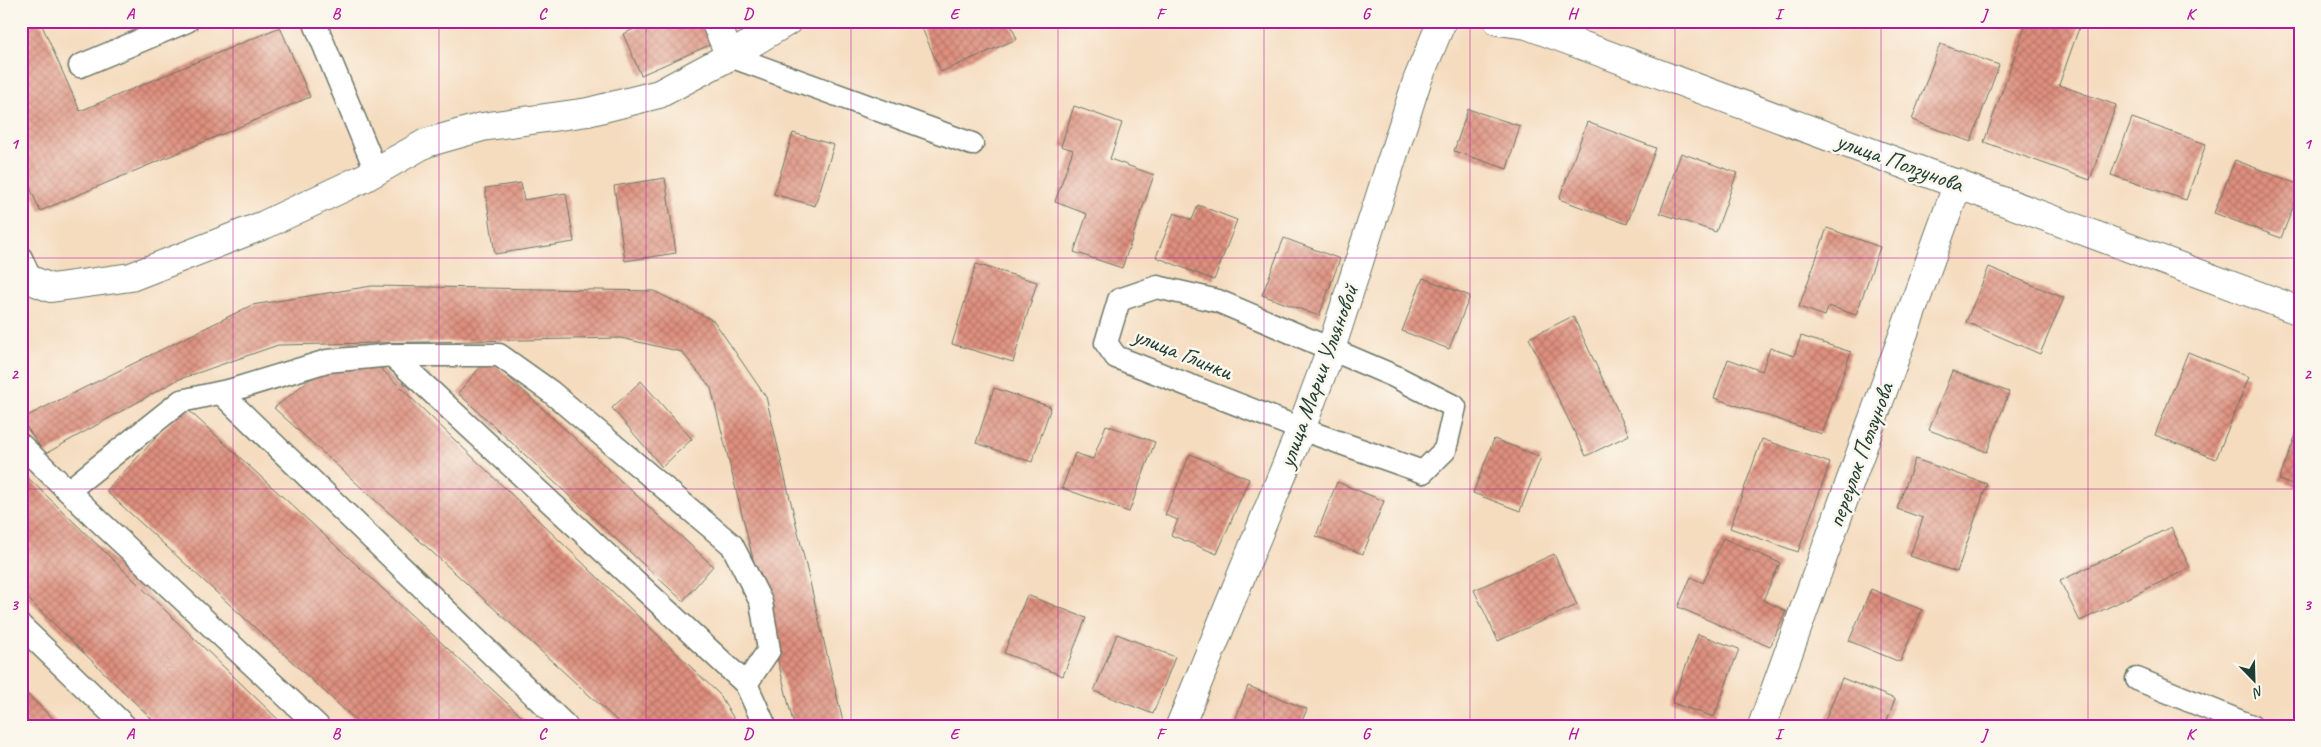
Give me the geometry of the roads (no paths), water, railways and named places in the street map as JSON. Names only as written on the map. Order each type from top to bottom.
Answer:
[{"type":"street","points":[[715,21],[730,56]]},
{"type":"street","points":[[24,272],[51,288],[132,277],[264,225],[376,171],[426,143],[482,127],[588,112],[659,94],[730,56],[788,21]]},
{"type":"street","name":"улица Марии Ульяновой","points":[[1180,726],[1301,429],[1331,349],[1417,81],[1442,21]]},
{"type":"street","name":"улица Ползунова","points":[[1498,21],[1527,25],[2300,311]]},
{"type":"street","name":"переулок Ползунова","points":[[1762,726],[1958,183]]},
{"type":"lane","points":[[80,66],[188,21]]},
{"type":"lane","points":[[314,21],[376,171]]},
{"type":"lane","points":[[730,56],[972,144]]},
{"type":"lane","name":"улица Глинки","points":[[1301,429],[1116,357],[1106,343],[1118,300],[1157,287],[1218,301],[1331,349]]},
{"type":"lane","points":[[1301,429],[1423,472],[1445,450],[1455,407],[1394,376],[1331,349]]},
{"type":"lane","points":[[392,355],[746,684],[765,726]]},
{"type":"lane","points":[[68,490],[181,402],[221,393],[327,361],[392,355],[499,355],[551,392],[732,545],[761,602],[769,650],[746,684]]},
{"type":"lane","points":[[221,393],[566,726]]},
{"type":"lane","points":[[21,445],[318,726]]},
{"type":"lane","points":[[21,626],[125,726]]},
{"type":"lane","points":[[2137,679],[2251,726]]}]
